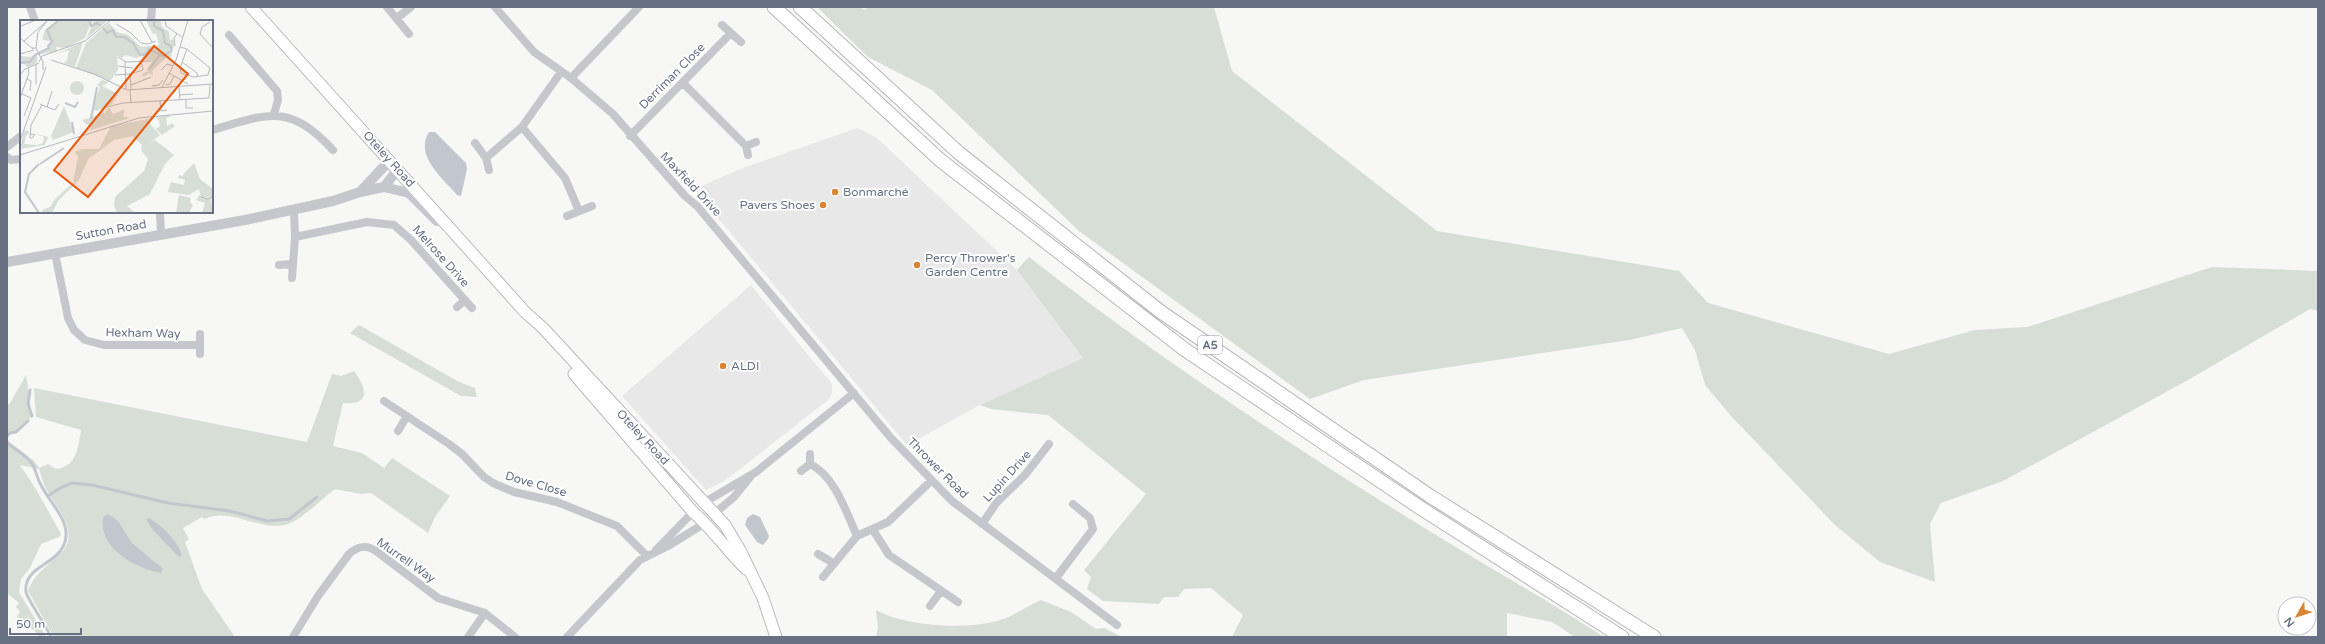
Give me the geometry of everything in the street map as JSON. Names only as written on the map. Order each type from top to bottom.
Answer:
[{"type":"highway","name":"A5","points":[[774,7],[940,160],[1184,349],[1419,507],[1622,637]]},
{"type":"highway","name":"A5","points":[[800,7],[959,153],[1161,312],[1430,496],[1654,637]]},
{"type":"main road","name":"Oteley Road","points":[[251,7],[525,312],[543,328],[715,513],[740,550],[748,570],[763,598],[776,637]]},
{"type":"main road","name":"Oteley Road","points":[[525,312],[539,332],[693,512],[705,522],[735,558],[748,570]]},
{"type":"main road","points":[[693,512],[705,502]]},
{"type":"main road","points":[[705,522],[715,513]]},
{"type":"street","points":[[30,7],[35,20]]},
{"type":"street","points":[[151,20],[152,7]]},
{"type":"street","points":[[387,7],[409,34]]},
{"type":"street","points":[[397,18],[411,7]]},
{"type":"street","name":"Maxfield Drive","points":[[495,7],[534,52],[571,78],[600,102],[685,196],[697,206],[854,393]]},
{"type":"street","points":[[571,78],[639,7]]},
{"type":"street","points":[[722,25],[740,42]]},
{"type":"street","name":"Derriman Close","points":[[630,136],[731,34]]},
{"type":"street","points":[[229,35],[277,91],[278,100],[274,114]]},
{"type":"street","points":[[486,158],[522,127],[561,72]]},
{"type":"street","points":[[683,83],[746,146],[748,155]]},
{"type":"street","points":[[213,130],[274,114],[302,122],[311,128],[333,150]]},
{"type":"street","points":[[522,127],[565,178],[579,211]]},
{"type":"street","points":[[7,147],[20,137]]},
{"type":"street","points":[[746,146],[756,142]]},
{"type":"street","points":[[475,143],[486,158],[489,170]]},
{"type":"street","points":[[7,157],[11,160],[20,159]]},
{"type":"street","name":"Sutton Road","points":[[360,192],[390,160]]},
{"type":"street","points":[[398,169],[384,187],[409,193],[443,227],[463,243]]},
{"type":"street","name":"Sutton Road","points":[[7,262],[294,211],[333,202],[360,192],[384,187]]},
{"type":"street","points":[[567,216],[592,206]]},
{"type":"street","points":[[292,278],[295,237],[294,211]]},
{"type":"street","points":[[160,213],[161,234]]},
{"type":"street","name":"Melrose Drive","points":[[295,237],[367,222],[394,225],[411,240],[472,308]]},
{"type":"street","name":"Hexham Way","points":[[55,253],[68,318],[72,327],[85,340],[104,344],[200,349],[200,334]]},
{"type":"street","points":[[280,264],[293,264]]},
{"type":"street","points":[[457,307],[465,300]]},
{"type":"street","points":[[705,502],[754,473],[854,393]]},
{"type":"street","name":"Thrower Road","points":[[854,393],[891,438],[952,501],[1117,625]]},
{"type":"street","name":"Dove Close","points":[[384,401],[458,450],[484,477],[493,483],[514,492],[557,502],[617,526],[649,554]]},
{"type":"street","points":[[398,430],[407,416]]},
{"type":"street","name":"Lupin Drive","points":[[982,524],[996,502],[1026,476],[1049,444]]},
{"type":"street","points":[[810,454],[810,464]]},
{"type":"street","points":[[801,470],[810,464]]},
{"type":"street","points":[[810,464],[818,467],[836,490],[857,536]]},
{"type":"street","points":[[715,513],[734,497],[754,473]]},
{"type":"street","points":[[824,577],[833,563],[857,536],[873,530],[898,514],[931,481]]},
{"type":"street","points":[[1056,578],[1093,530],[1090,518],[1073,504]]},
{"type":"street","points":[[567,637],[637,563],[649,554],[693,512]]},
{"type":"street","points":[[649,554],[668,546],[705,522]]},
{"type":"street","points":[[873,530],[889,555],[958,602]]},
{"type":"street","name":"Murrell Way","points":[[293,637],[318,596],[349,554],[354,549],[364,546],[376,550],[438,598],[485,613],[515,637]]},
{"type":"street","points":[[818,554],[833,563]]},
{"type":"street","points":[[930,606],[941,591]]},
{"type":"street","points":[[468,637],[485,613]]},
{"type":"shaded area","points":[[817,7],[860,7],[864,10],[869,7],[1214,7],[1232,71],[1437,231],[1679,271],[1708,303],[1889,354],[1975,330],[2027,327],[2212,267],[2318,271],[2318,311],[2310,309],[2188,380],[2003,481],[1941,503],[1930,524],[1935,582],[1880,562],[1835,525],[1731,416],[1705,385],[1695,350],[1682,328],[1629,340],[1364,380],[1310,399],[1079,231],[932,90],[868,57]]},
{"type":"shaded area","points":[[857,128],[877,138],[1017,270],[1083,358],[980,405],[907,445],[694,189],[743,168]]},
{"type":"shaded area","points":[[429,132],[435,132],[466,163],[467,169],[461,196],[457,195],[438,174],[428,158],[425,150],[425,141]]},
{"type":"shaded area","points":[[1029,257],[1118,324],[1256,420],[1448,543],[1604,637],[1575,637],[1552,622],[1507,613],[1507,637],[1232,637],[1243,615],[1211,588],[1184,589],[1178,597],[1164,597],[1159,604],[1103,601],[1087,589],[1091,577],[1084,570],[1146,494],[1048,415],[991,409],[980,405],[1083,358],[1017,270]]},
{"type":"shaded area","points":[[751,285],[832,384],[832,393],[828,400],[726,480],[706,490],[622,396]]},
{"type":"shaded area","points":[[359,325],[459,382],[475,388],[477,397],[461,396],[350,333]]},
{"type":"shaded area","points":[[354,371],[362,384],[364,394],[362,399],[358,402],[343,403],[333,446],[362,453],[384,468],[392,458],[450,496],[435,517],[428,533],[371,493],[361,494],[335,489],[306,513],[288,524],[277,526],[256,523],[235,517],[214,516],[204,519],[202,517],[183,528],[189,539],[185,542],[202,589],[235,637],[54,637],[28,591],[36,576],[65,549],[68,540],[68,531],[66,522],[46,489],[39,469],[20,465],[37,491],[61,534],[59,537],[41,544],[30,568],[21,579],[19,592],[46,637],[39,637],[36,632],[17,616],[20,612],[16,607],[19,603],[7,593],[7,440],[34,461],[39,468],[48,464],[56,469],[63,467],[72,460],[77,449],[81,430],[36,417],[34,388],[307,442],[332,374],[341,376]]},
{"type":"shaded area","points":[[26,375],[32,416],[16,432],[7,436],[7,400],[9,405]]},
{"type":"shaded area","points":[[108,514],[118,521],[132,543],[163,569],[161,573],[130,562],[113,547],[106,539],[103,528],[103,517]]},
{"type":"shaded area","points":[[753,514],[760,517],[769,536],[763,545],[757,542],[745,525],[747,518]]},
{"type":"shaded area","points":[[149,518],[173,538],[182,555],[179,557],[153,530],[146,519]]},
{"type":"shaded area","points":[[1041,600],[1071,612],[1096,629],[1105,628],[1121,637],[876,637],[878,628],[876,610],[889,616],[922,623],[958,626],[976,625],[1006,618]]},
{"type":"waterway","points":[[30,390],[28,404],[32,416]]},
{"type":"waterway","points":[[7,436],[10,433],[16,432],[28,421]]},
{"type":"waterway","points":[[7,443],[31,461],[45,492],[60,514],[66,530],[66,539],[59,553],[34,572],[29,577],[26,584],[27,595],[51,637]]},
{"type":"waterway","points":[[48,496],[60,488],[72,483],[92,485],[168,503],[230,511],[267,521],[289,519],[317,497]]},
{"type":"place","name":"Bonmarché","points":[[835,192]]},
{"type":"place","name":"Pavers Shoes","points":[[823,205]]},
{"type":"place","name":"Percy Thrower's Garden Centre","points":[[917,265]]},
{"type":"place","name":"ALDI","points":[[723,366]]}]
